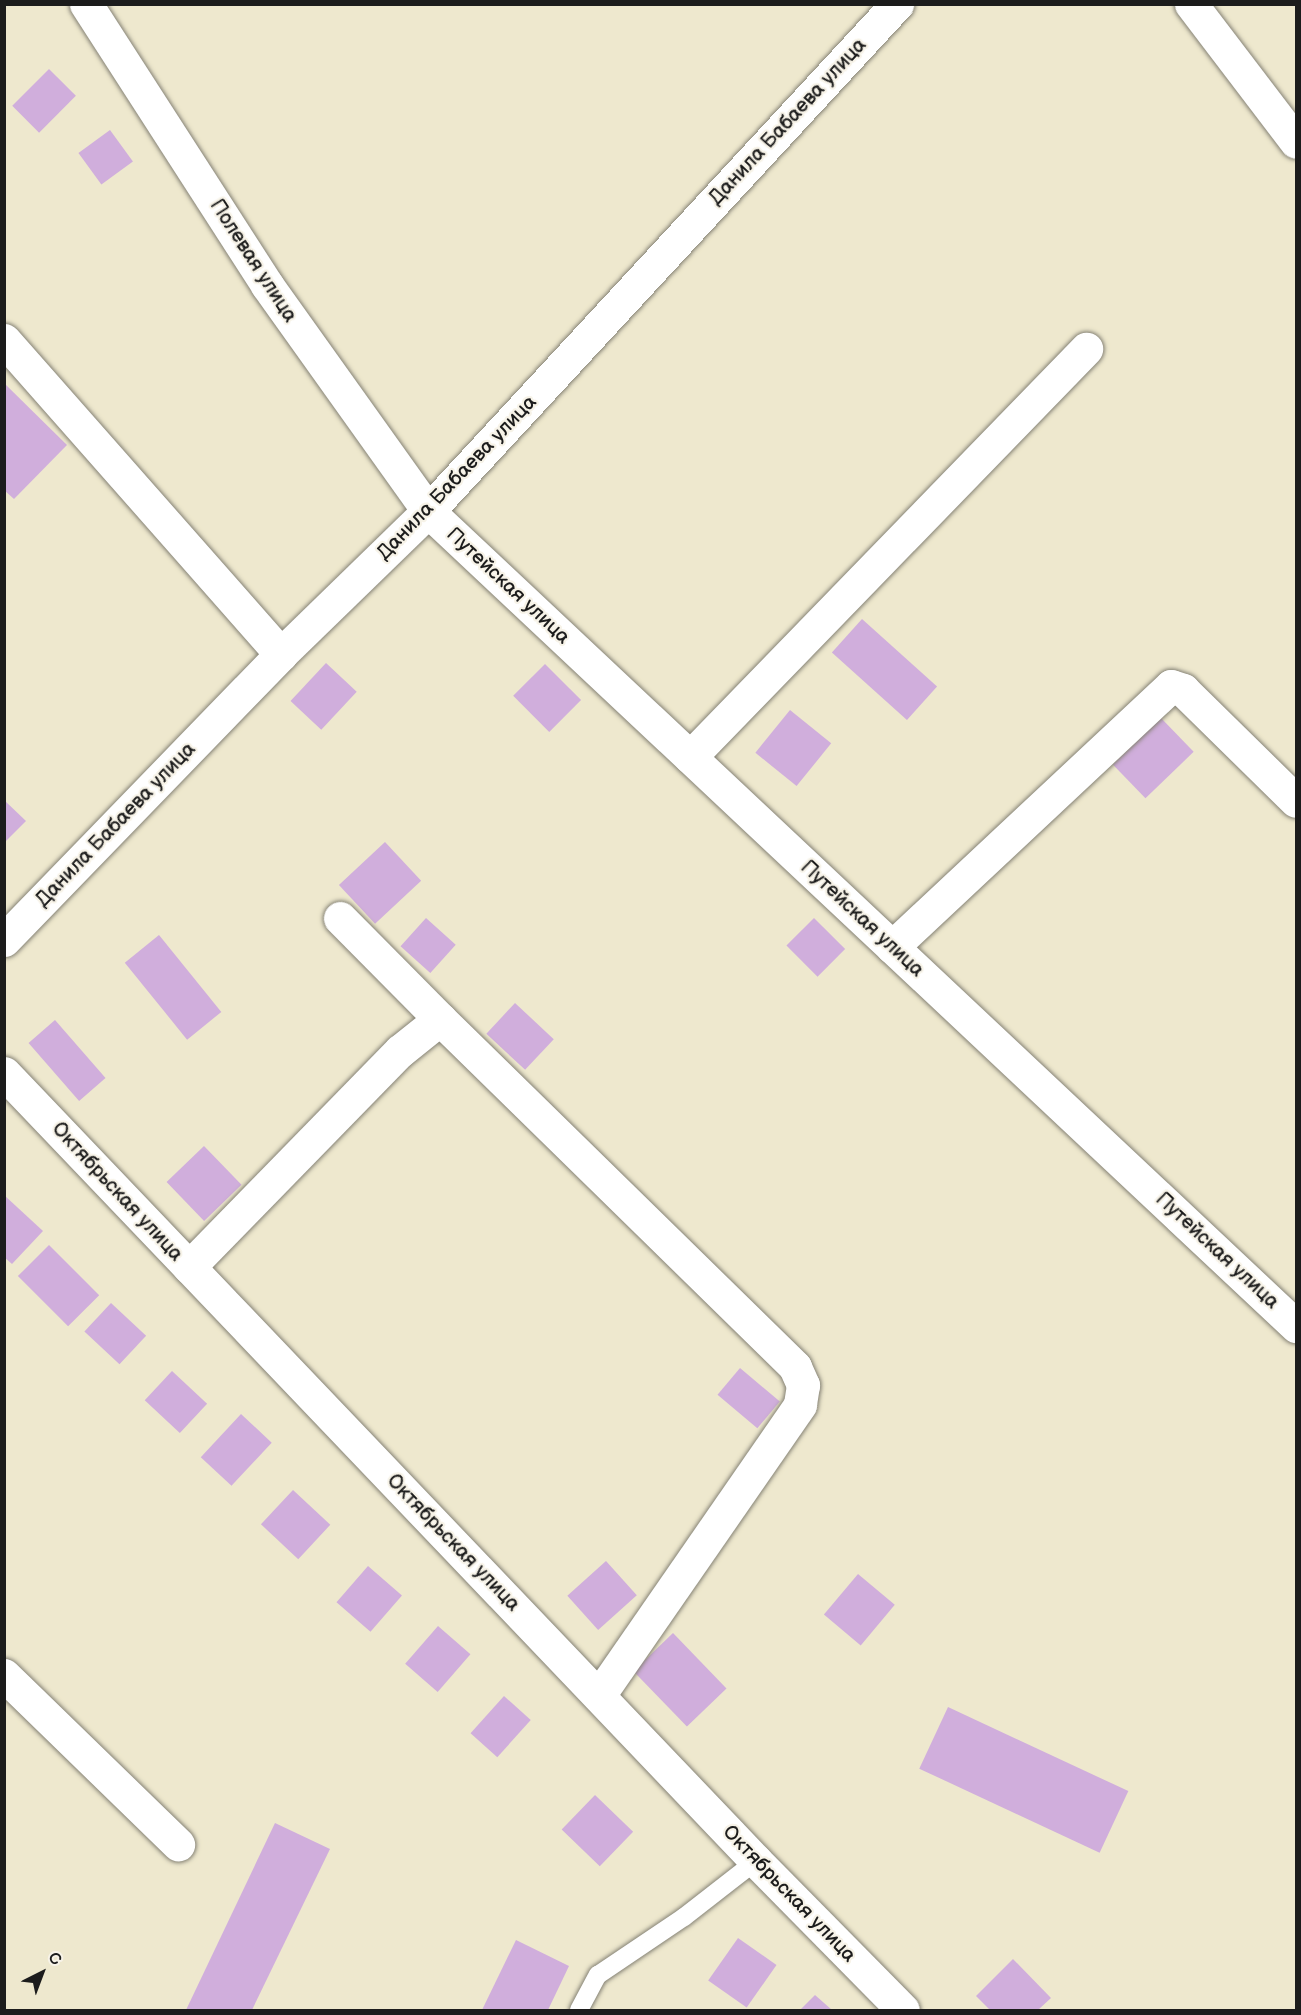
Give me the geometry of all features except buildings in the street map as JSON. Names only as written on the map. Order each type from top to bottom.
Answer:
[{"type":"street","name":"Полевая улица","points":[[86,4],[267,285],[428,511]]},
{"type":"street","name":"Данила Бабаева улица","points":[[4,940],[281,654],[428,511],[897,4]]},
{"type":"street","points":[[1191,4],[1296,142]]},
{"type":"street","points":[[4,340],[281,654]]},
{"type":"street","points":[[690,757],[1086,349]]},
{"type":"street","name":"Путейская улица","points":[[428,511],[1296,1326]]},
{"type":"street","points":[[892,947],[1171,686],[1183,690],[1296,801]]},
{"type":"street","points":[[340,918],[795,1367],[803,1385],[800,1405],[598,1695]]},
{"type":"street","points":[[189,1267],[400,1051],[440,1019]]},
{"type":"street","name":"Октябрьская улица","points":[[4,1073],[756,1861],[903,2010]]},
{"type":"street","points":[[4,1675],[178,1844]]},
{"type":"lane","points":[[579,2010],[598,1975],[684,1917],[756,1861]]}]
